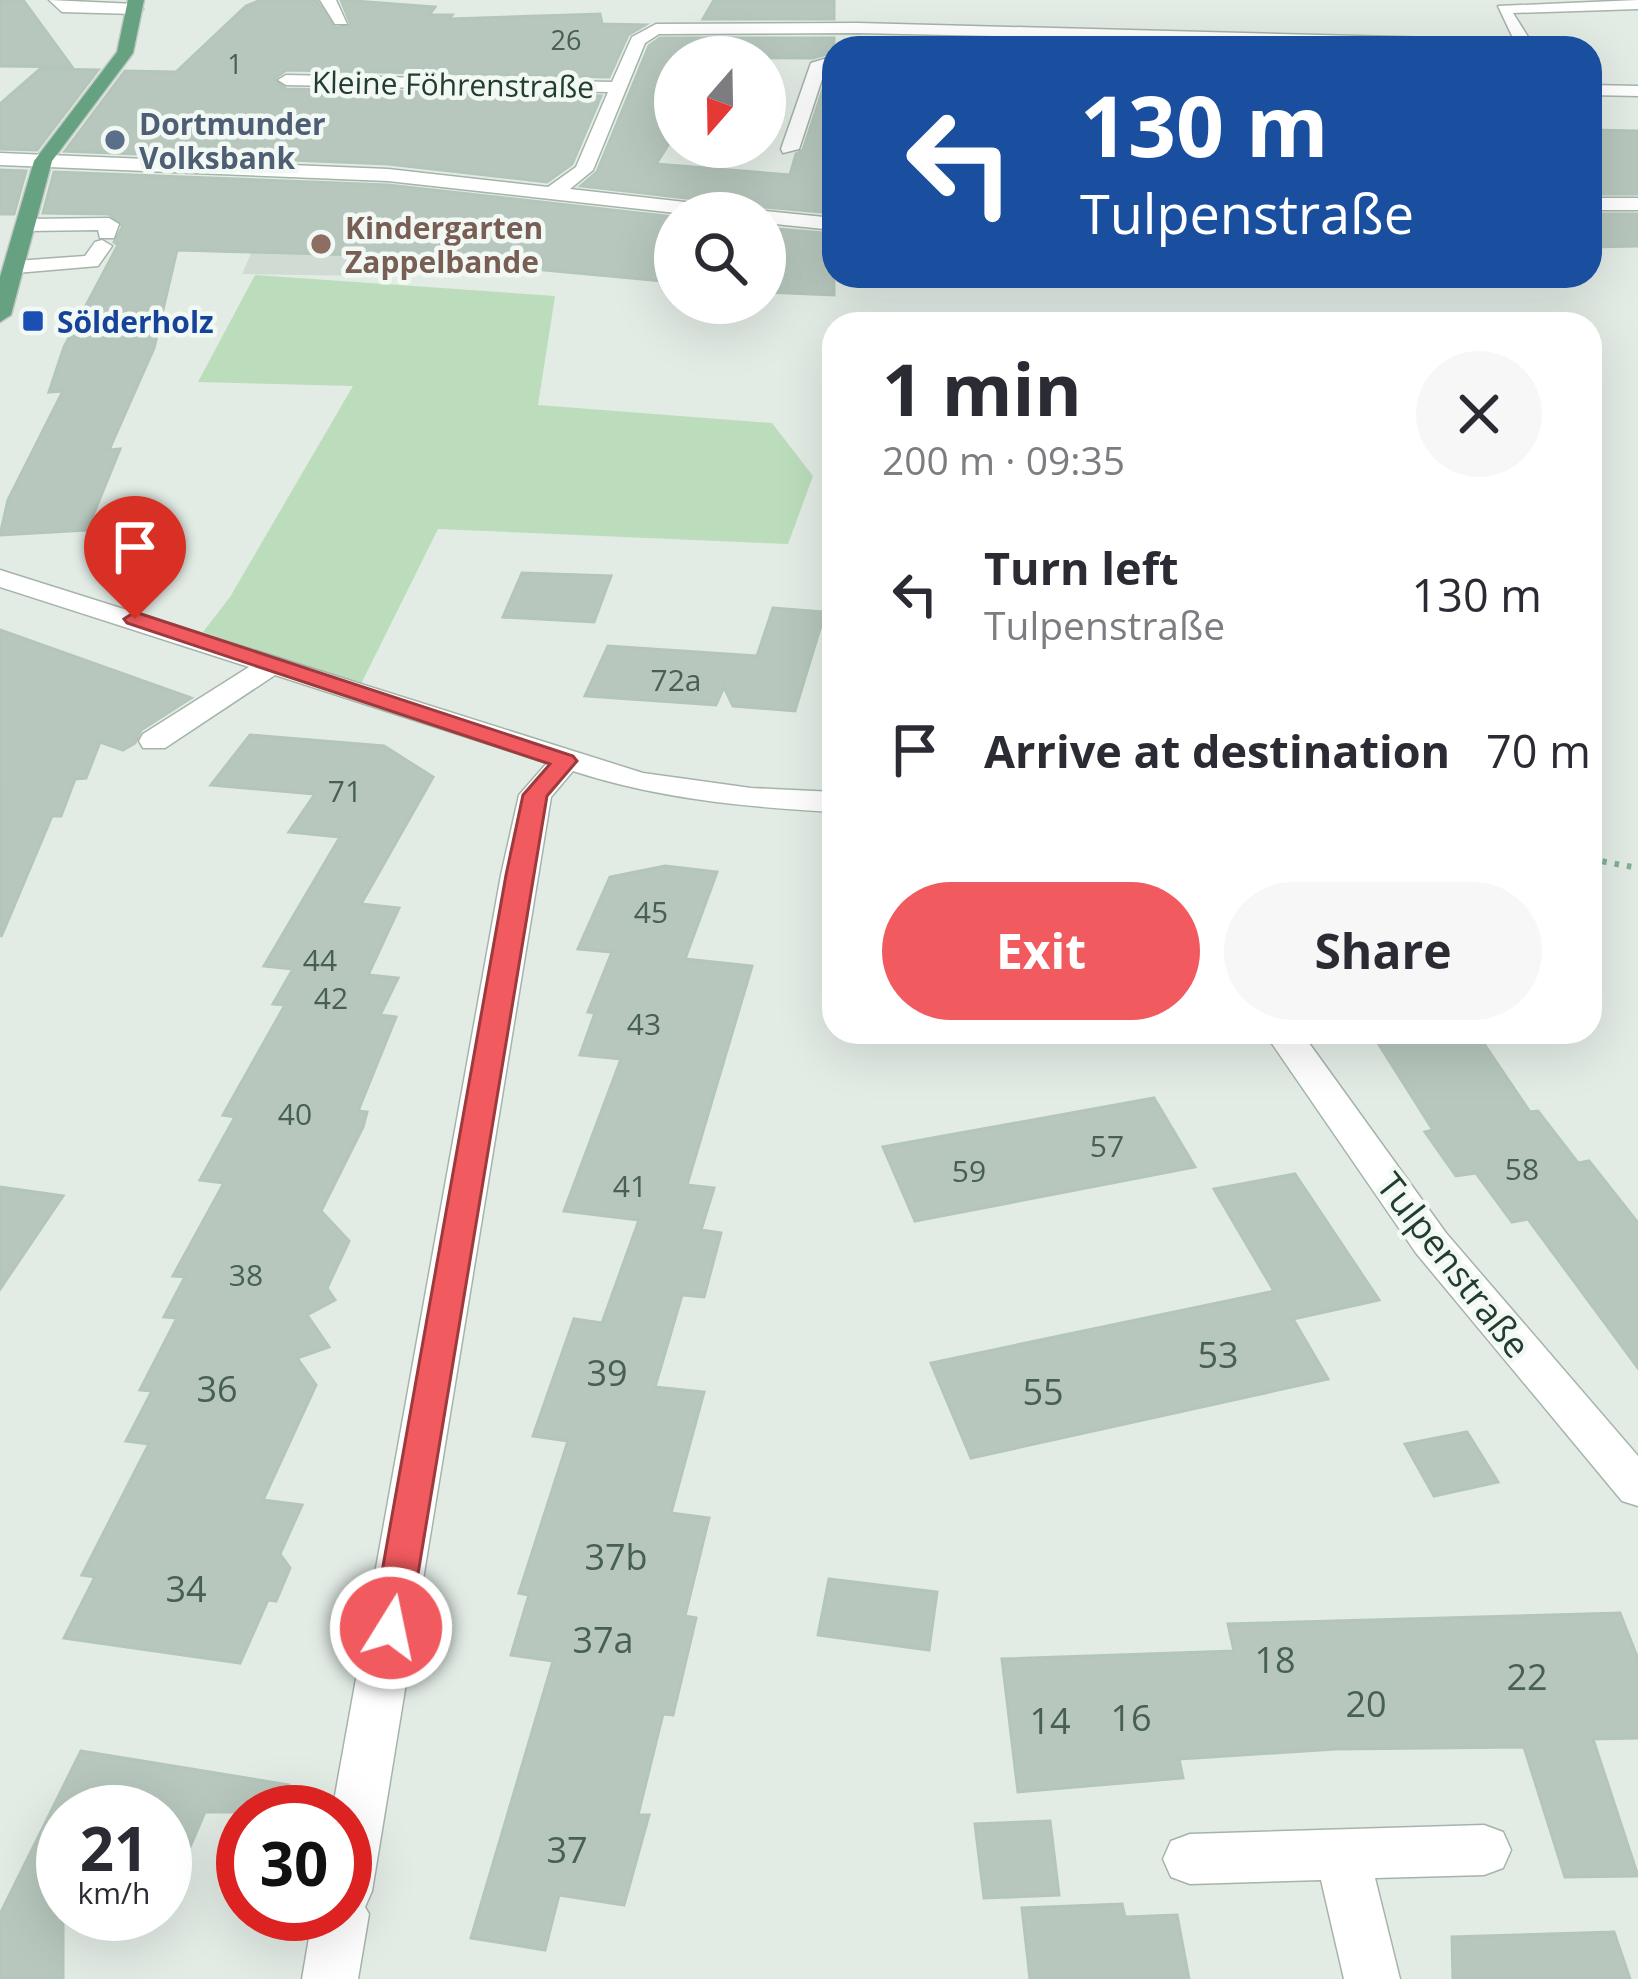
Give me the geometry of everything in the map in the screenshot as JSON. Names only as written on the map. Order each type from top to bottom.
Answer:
[{"type":"main road","points":[[0,315],[43,161],[52,143],[110,78],[124,53],[136,4]]},
{"type":"street","points":[[57,0],[62,7],[76,9],[136,4]]},
{"type":"street","points":[[328,0],[341,20]]},
{"type":"street","points":[[1519,36],[1503,9],[1638,4]]},
{"type":"street","points":[[634,13],[656,29]]},
{"type":"street","points":[[554,192],[584,170],[638,40],[656,29],[858,28],[1077,36]]},
{"type":"street","points":[[856,36],[858,28]]},
{"type":"street","points":[[1020,36],[1024,33]]},
{"type":"street","points":[[790,149],[822,63]]},
{"type":"street","name":"Kleine Föhrenstraße","points":[[286,80],[619,87]]},
{"type":"street","points":[[1602,90],[1638,92]]},
{"type":"street","points":[[808,95],[822,96]]},
{"type":"street","points":[[0,159],[388,175],[654,204]]},
{"type":"street","points":[[1602,204],[1638,204]]},
{"type":"street","points":[[786,220],[822,223]]},
{"type":"street","points":[[16,267],[91,262],[110,224],[27,225]]},
{"type":"street","points":[[0,578],[565,761],[700,792],[822,801]]},
{"type":"street","points":[[154,741],[270,665]]},
{"type":"street","points":[[363,1785],[518,875],[535,795],[565,761]]},
{"type":"street","name":"Tulpenstraße","points":[[1290,1044],[1431,1243],[1638,1488]]},
{"type":"street","points":[[1190,1859],[1484,1850]]},
{"type":"street","points":[[1342,1855],[1372,1979]]},
{"type":"street","points":[[330,1979],[336,1941]]},
{"type":"path","points":[[1602,861],[1638,868]]},
{"type":"shaded area","name":"Kindergarten Zappelbande","points":[[270,210],[407,214],[365,276],[242,274]]},
{"type":"green space","points":[[255,275],[555,296],[538,405],[772,423],[813,476],[788,544],[438,529],[360,686],[203,632],[230,597],[353,386],[198,382]]},
{"type":"building","points":[[0,0],[23,0],[72,67],[0,66]]},
{"type":"building","points":[[261,0],[316,0],[335,28],[351,25],[341,0],[435,7],[429,15],[452,15],[449,19],[600,14],[602,24],[645,25],[628,35],[609,77],[286,70],[274,79],[286,89],[601,96],[572,164],[547,182],[388,164],[65,151],[125,71],[176,72],[246,6]]},
{"type":"building","points":[[714,0],[834,0],[834,19],[703,19]]},
{"type":"building","points":[[786,38],[822,38],[822,55],[786,58]]},
{"type":"building","points":[[654,42],[654,168],[790,175],[822,92],[822,212],[786,209],[786,192],[654,194],[581,186],[597,172]]},
{"type":"building","points":[[40,69],[98,70],[37,150],[0,149],[0,104]]},
{"type":"building","points":[[1602,130],[1638,131],[1638,194],[1602,194]]},
{"type":"building","points":[[0,170],[26,171],[14,214],[0,214]]},
{"type":"building","points":[[54,172],[388,185],[654,215],[654,280],[543,270],[543,260],[177,250],[154,348],[109,450],[120,449],[87,530],[0,535],[8,500],[63,391],[49,392],[64,347],[118,245],[114,242],[123,226],[109,214],[43,213]]},
{"type":"building","points":[[1602,214],[1638,214],[1638,246],[1602,247]]},
{"type":"building","points":[[786,230],[822,233],[822,288],[834,288],[834,295],[786,293]]},
{"type":"building","points":[[522,573],[611,576],[594,622],[503,617]]},
{"type":"building","points":[[773,608],[822,612],[795,711],[733,706],[724,687],[716,705],[585,696],[608,646],[757,656]]},
{"type":"building","points":[[0,630],[191,698],[141,730],[135,743],[123,750],[100,742],[86,778],[75,779],[61,816],[52,816],[1,937]]},
{"type":"building","points":[[250,735],[384,746],[433,777],[361,904],[399,908],[368,975],[398,978],[380,1015],[396,1017],[358,1111],[367,1112],[363,1127],[321,1211],[349,1241],[327,1288],[335,1300],[307,1315],[329,1347],[297,1358],[316,1385],[263,1500],[302,1505],[280,1554],[290,1568],[276,1601],[268,1600],[240,1663],[64,1638],[95,1577],[82,1575],[149,1444],[126,1441],[152,1391],[140,1390],[177,1318],[164,1317],[185,1277],[173,1276],[224,1183],[200,1180],[235,1117],[223,1115],[285,1005],[273,1004],[293,969],[264,966],[340,837],[289,832],[315,794],[211,785]]},
{"type":"building","points":[[665,866],[717,872],[685,959],[752,966],[687,1185],[714,1188],[701,1230],[721,1233],[704,1297],[682,1295],[655,1387],[704,1392],[671,1513],[709,1518],[685,1616],[696,1618],[673,1715],[663,1714],[638,1815],[649,1815],[624,1905],[559,1895],[545,1950],[471,1938],[553,1661],[511,1655],[529,1595],[519,1593],[568,1441],[533,1436],[574,1319],[602,1323],[639,1220],[564,1211],[621,1059],[580,1055],[595,1013],[588,1012],[612,952],[578,949],[610,877]]},
{"type":"building","points":[[1379,1044],[1484,1044],[1530,1112],[1538,1111],[1578,1163],[1589,1161],[1638,1223],[1638,1368],[1528,1219],[1512,1222],[1476,1173],[1456,1176],[1425,1132],[1433,1130]]},
{"type":"building","points":[[1154,1098],[1195,1167],[915,1221],[883,1147]]},
{"type":"building","points":[[1295,1174],[1379,1300],[1293,1319],[1328,1379],[971,1458],[931,1363],[1274,1291],[1214,1189]]},
{"type":"building","points":[[0,1187],[63,1196],[0,1289]]},
{"type":"building","points":[[1467,1432],[1498,1482],[1434,1496],[1405,1444]]},
{"type":"building","points":[[829,1579],[937,1592],[929,1650],[818,1635]]},
{"type":"building","points":[[1620,1613],[1638,1659],[1638,1738],[1593,1739],[1638,1876],[1565,1877],[1524,1747],[1336,1749],[1179,1759],[1183,1778],[1018,1792],[1002,1659],[1234,1651],[1228,1624]]},
{"type":"building","points":[[81,1751],[289,1785],[216,1785],[216,1812],[205,1812],[192,1842],[192,1785],[64,1785]]},
{"type":"building","points":[[1050,1821],[1059,1895],[984,1898],[975,1824]]},
{"type":"building","points":[[36,1842],[36,1941],[63,1941],[63,1979],[0,1979],[0,1914]]},
{"type":"building","points":[[1122,1904],[1125,1917],[1177,1915],[1189,1979],[1030,1979],[1022,1908]]},
{"type":"building","points":[[1614,1932],[1630,1979],[1453,1979],[1452,1937]]},
{"type":"place","name":"Dortmunder Volksbank","points":[[115,140]]},
{"type":"place","name":"Kindergarten Zappelbande","points":[[321,244]]},
{"type":"place","name":"Sölderholz","points":[[33,321]]},
{"type":"route","points":[[135,619],[565,761],[535,795],[518,875],[391,1628]]}]
